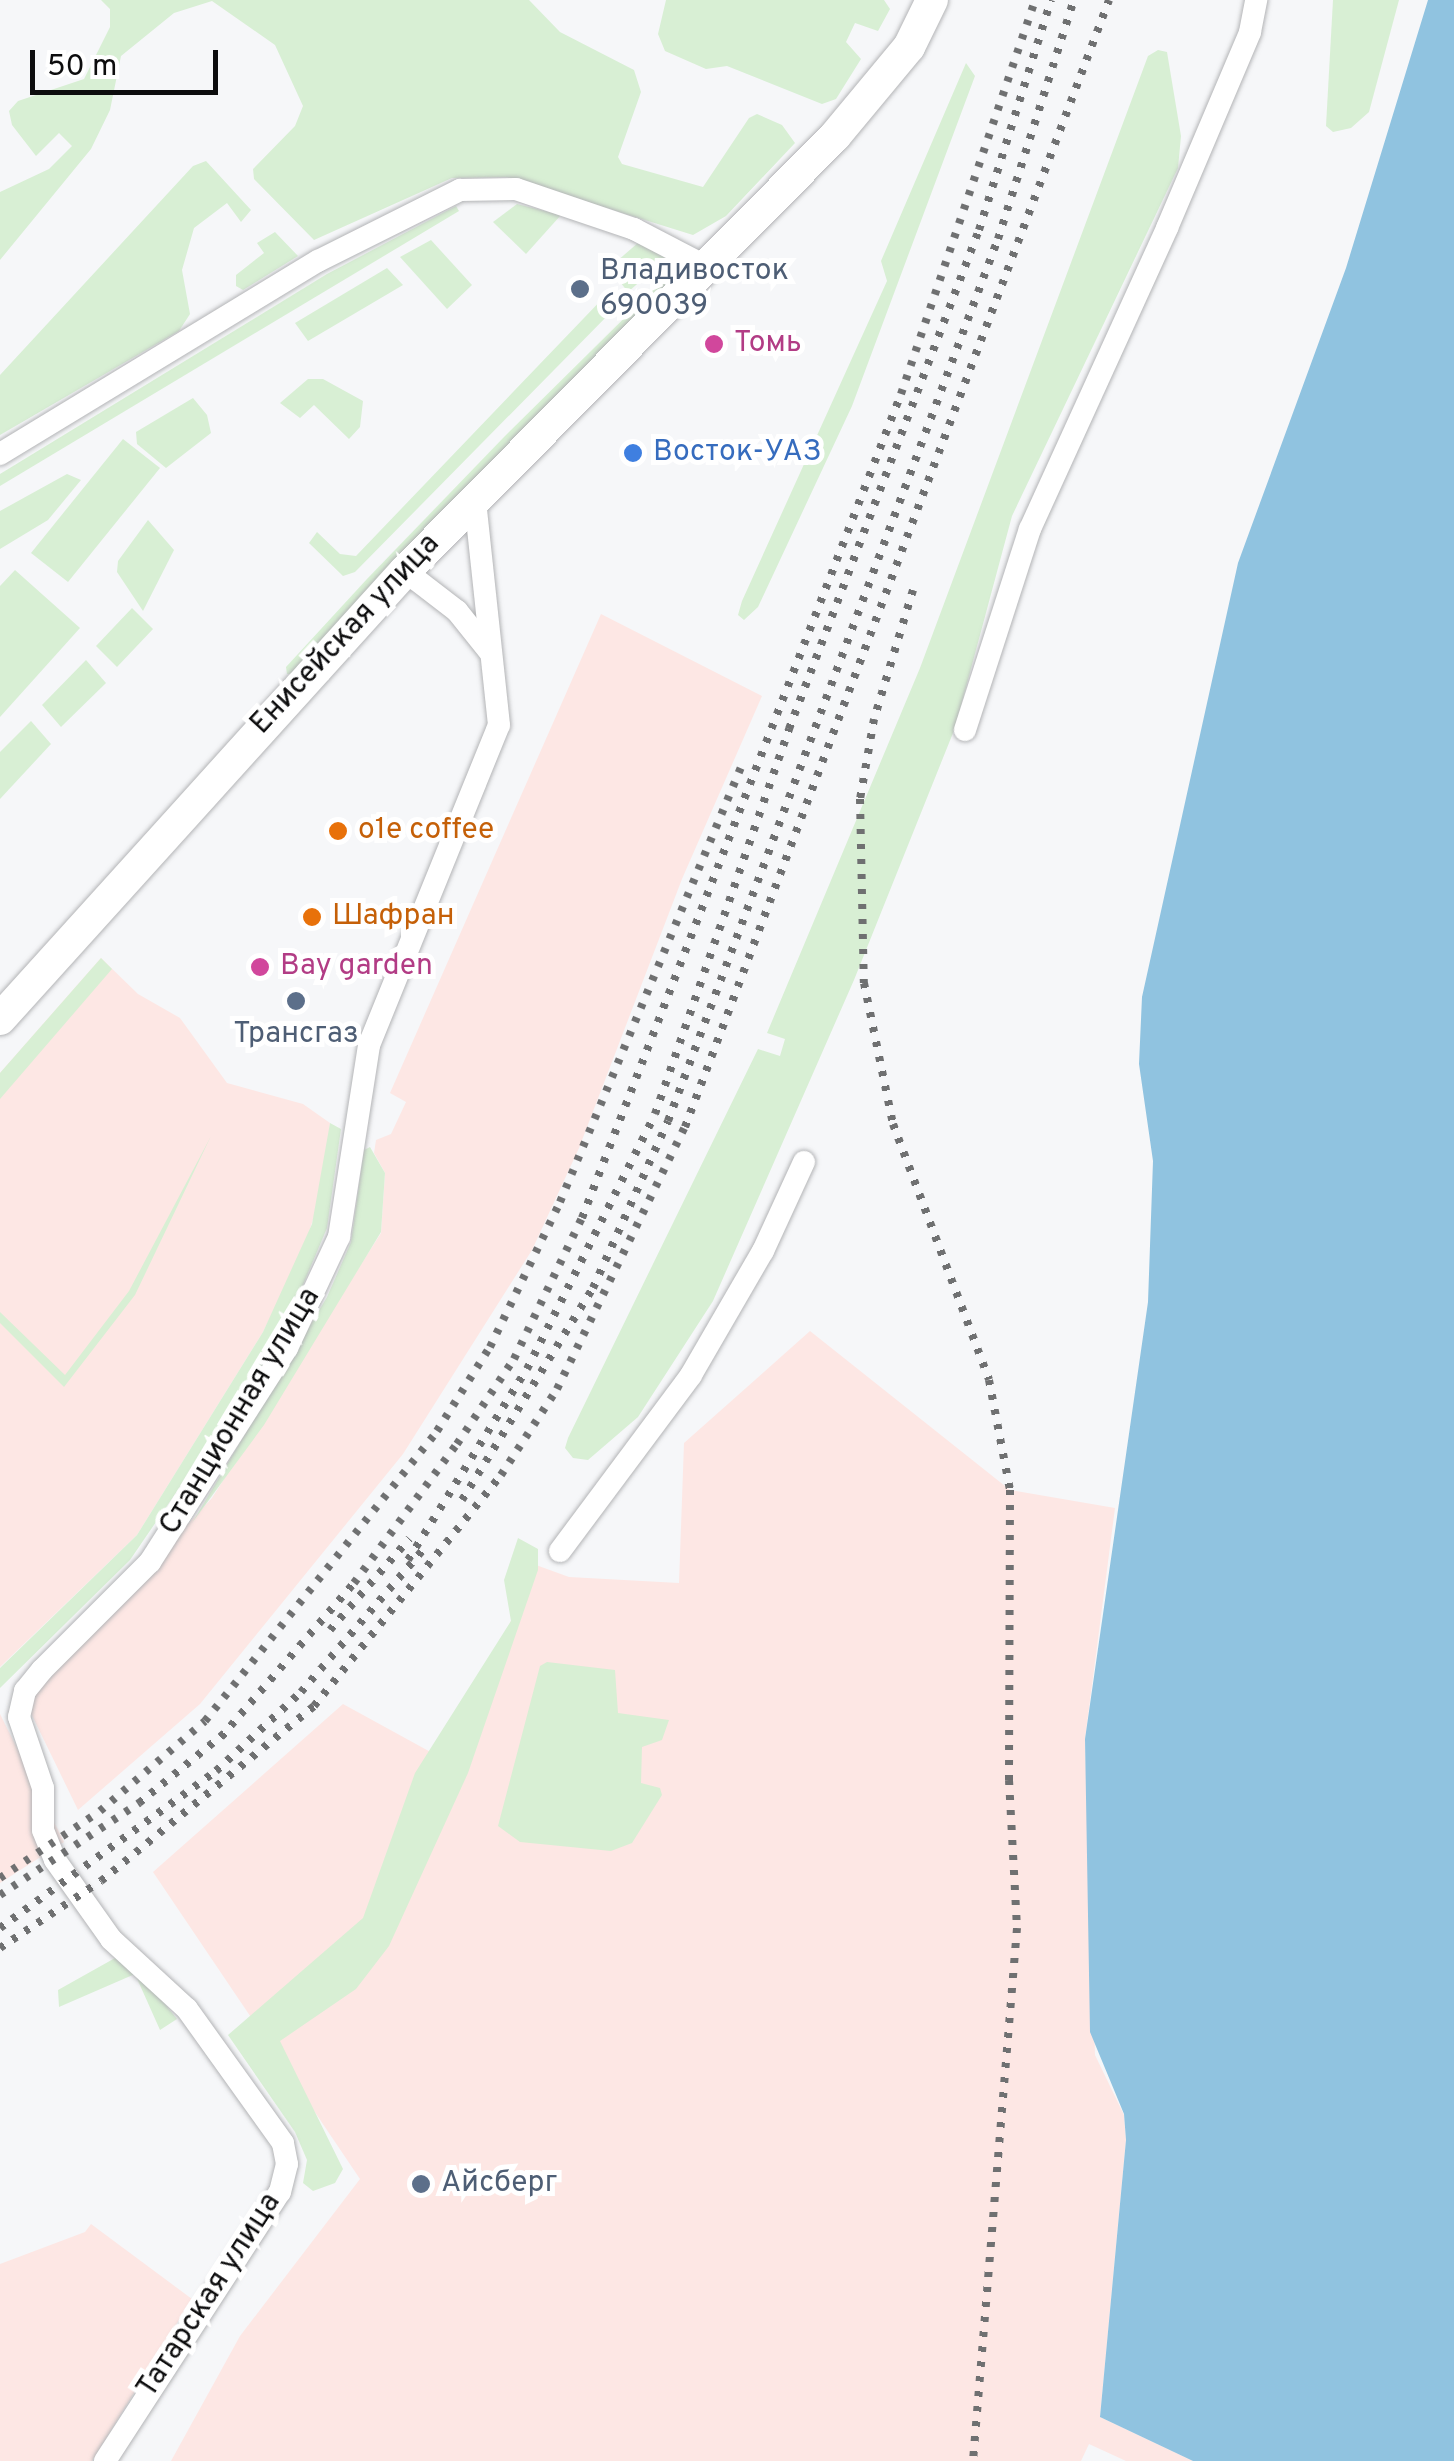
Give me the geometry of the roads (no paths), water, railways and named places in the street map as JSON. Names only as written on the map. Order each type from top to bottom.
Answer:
[{"type":"main road","name":"Енисейская улица","points":[[0,1019],[405,571],[709,268],[835,136],[909,47],[932,0]]},
{"type":"street","points":[[965,730],[1030,529],[1167,228],[1250,32],[1256,0]]},
{"type":"street","points":[[0,454],[318,261],[460,190],[516,189],[634,229],[709,268]]},
{"type":"street","name":"Станционная улица","points":[[80,1897],[47,1847],[43,1788],[19,1717],[25,1691],[150,1562],[316,1294],[345,1208],[369,1045],[499,726],[475,500]]},
{"type":"street","points":[[405,571],[439,594],[489,651]]},
{"type":"street","points":[[560,1551],[690,1375],[763,1251],[804,1162]]},
{"type":"street","name":"Татарская улица","points":[[80,1897],[111,1939],[187,2009],[283,2143],[286,2164],[280,2192],[106,2461]]},
{"type":"water","points":[[1428,0],[1454,0],[1454,2461],[1193,2461],[1100,2417],[1126,2140],[1124,2114],[1090,2032],[1085,1739],[1148,1302],[1153,1161],[1139,1064],[1142,997],[1238,563],[1346,268]]},
{"type":"railway","points":[[221,1737],[354,1583],[457,1444],[514,1359],[582,1218],[901,394],[1035,0]]},
{"type":"railway","points":[[408,1560],[527,1369],[655,1114],[789,729],[979,230],[1051,0]]},
{"type":"railway","points":[[462,1500],[593,1288],[668,1121],[998,239],[1074,0]]},
{"type":"railway","points":[[0,1948],[101,1881],[314,1706],[501,1475],[557,1389],[685,1127],[1109,0]]},
{"type":"railway","points":[[913,590],[874,719],[860,799],[864,983],[893,1124],[989,1380],[1010,1490],[1009,1780],[1017,1928],[973,2461]]},
{"type":"railway","points":[[0,1878],[100,1811],[205,1721],[437,1431],[490,1347],[560,1202],[741,768]]},
{"type":"railway","points":[[330,1630],[409,1539]]},
{"type":"railway","points":[[0,1928],[216,1771],[301,1692],[422,1551]]},
{"type":"railway","points":[[0,1895],[139,1803],[231,1728]]},
{"type":"place","name":"Владивосток 690039","points":[[580,289]]},
{"type":"place","name":"Томь","points":[[714,344]]},
{"type":"place","name":"Восток-УАЗ","points":[[633,453]]},
{"type":"place","name":"o1e coffee","points":[[338,831]]},
{"type":"place","name":"Шафран","points":[[312,917]]},
{"type":"place","name":"Bay garden","points":[[260,967]]},
{"type":"place","name":"Трансгаз","points":[[296,1001]]},
{"type":"place","name":"Айсберг","points":[[421,2184]]}]
